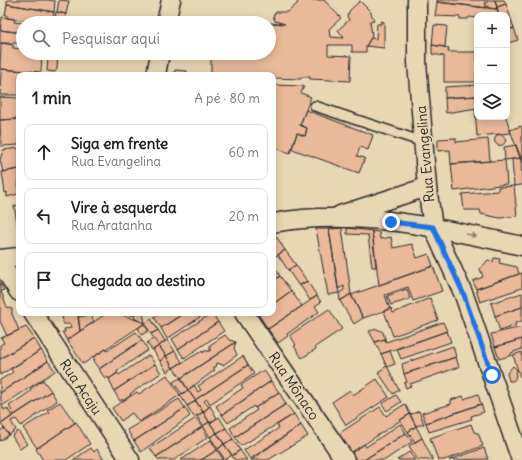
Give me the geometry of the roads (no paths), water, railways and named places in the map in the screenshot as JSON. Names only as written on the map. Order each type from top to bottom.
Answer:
[{"type":"street","points":[[168,16],[171,0]]},
{"type":"street","name":"Rua Evangelina","points":[[418,0],[417,62],[427,187],[433,227],[464,295],[521,460]]},
{"type":"street","points":[[157,72],[159,60]]},
{"type":"street","points":[[332,217],[427,187]]},
{"type":"street","points":[[276,223],[332,217],[433,227],[522,246]]},
{"type":"street","points":[[16,258],[0,261],[16,287]]},
{"type":"street","name":"Rua Acaju","points":[[34,316],[130,460]]},
{"type":"street","name":"Rua Mônaco","points":[[246,316],[344,460]]},
{"type":"lane","points":[[315,106],[423,142]]}]
